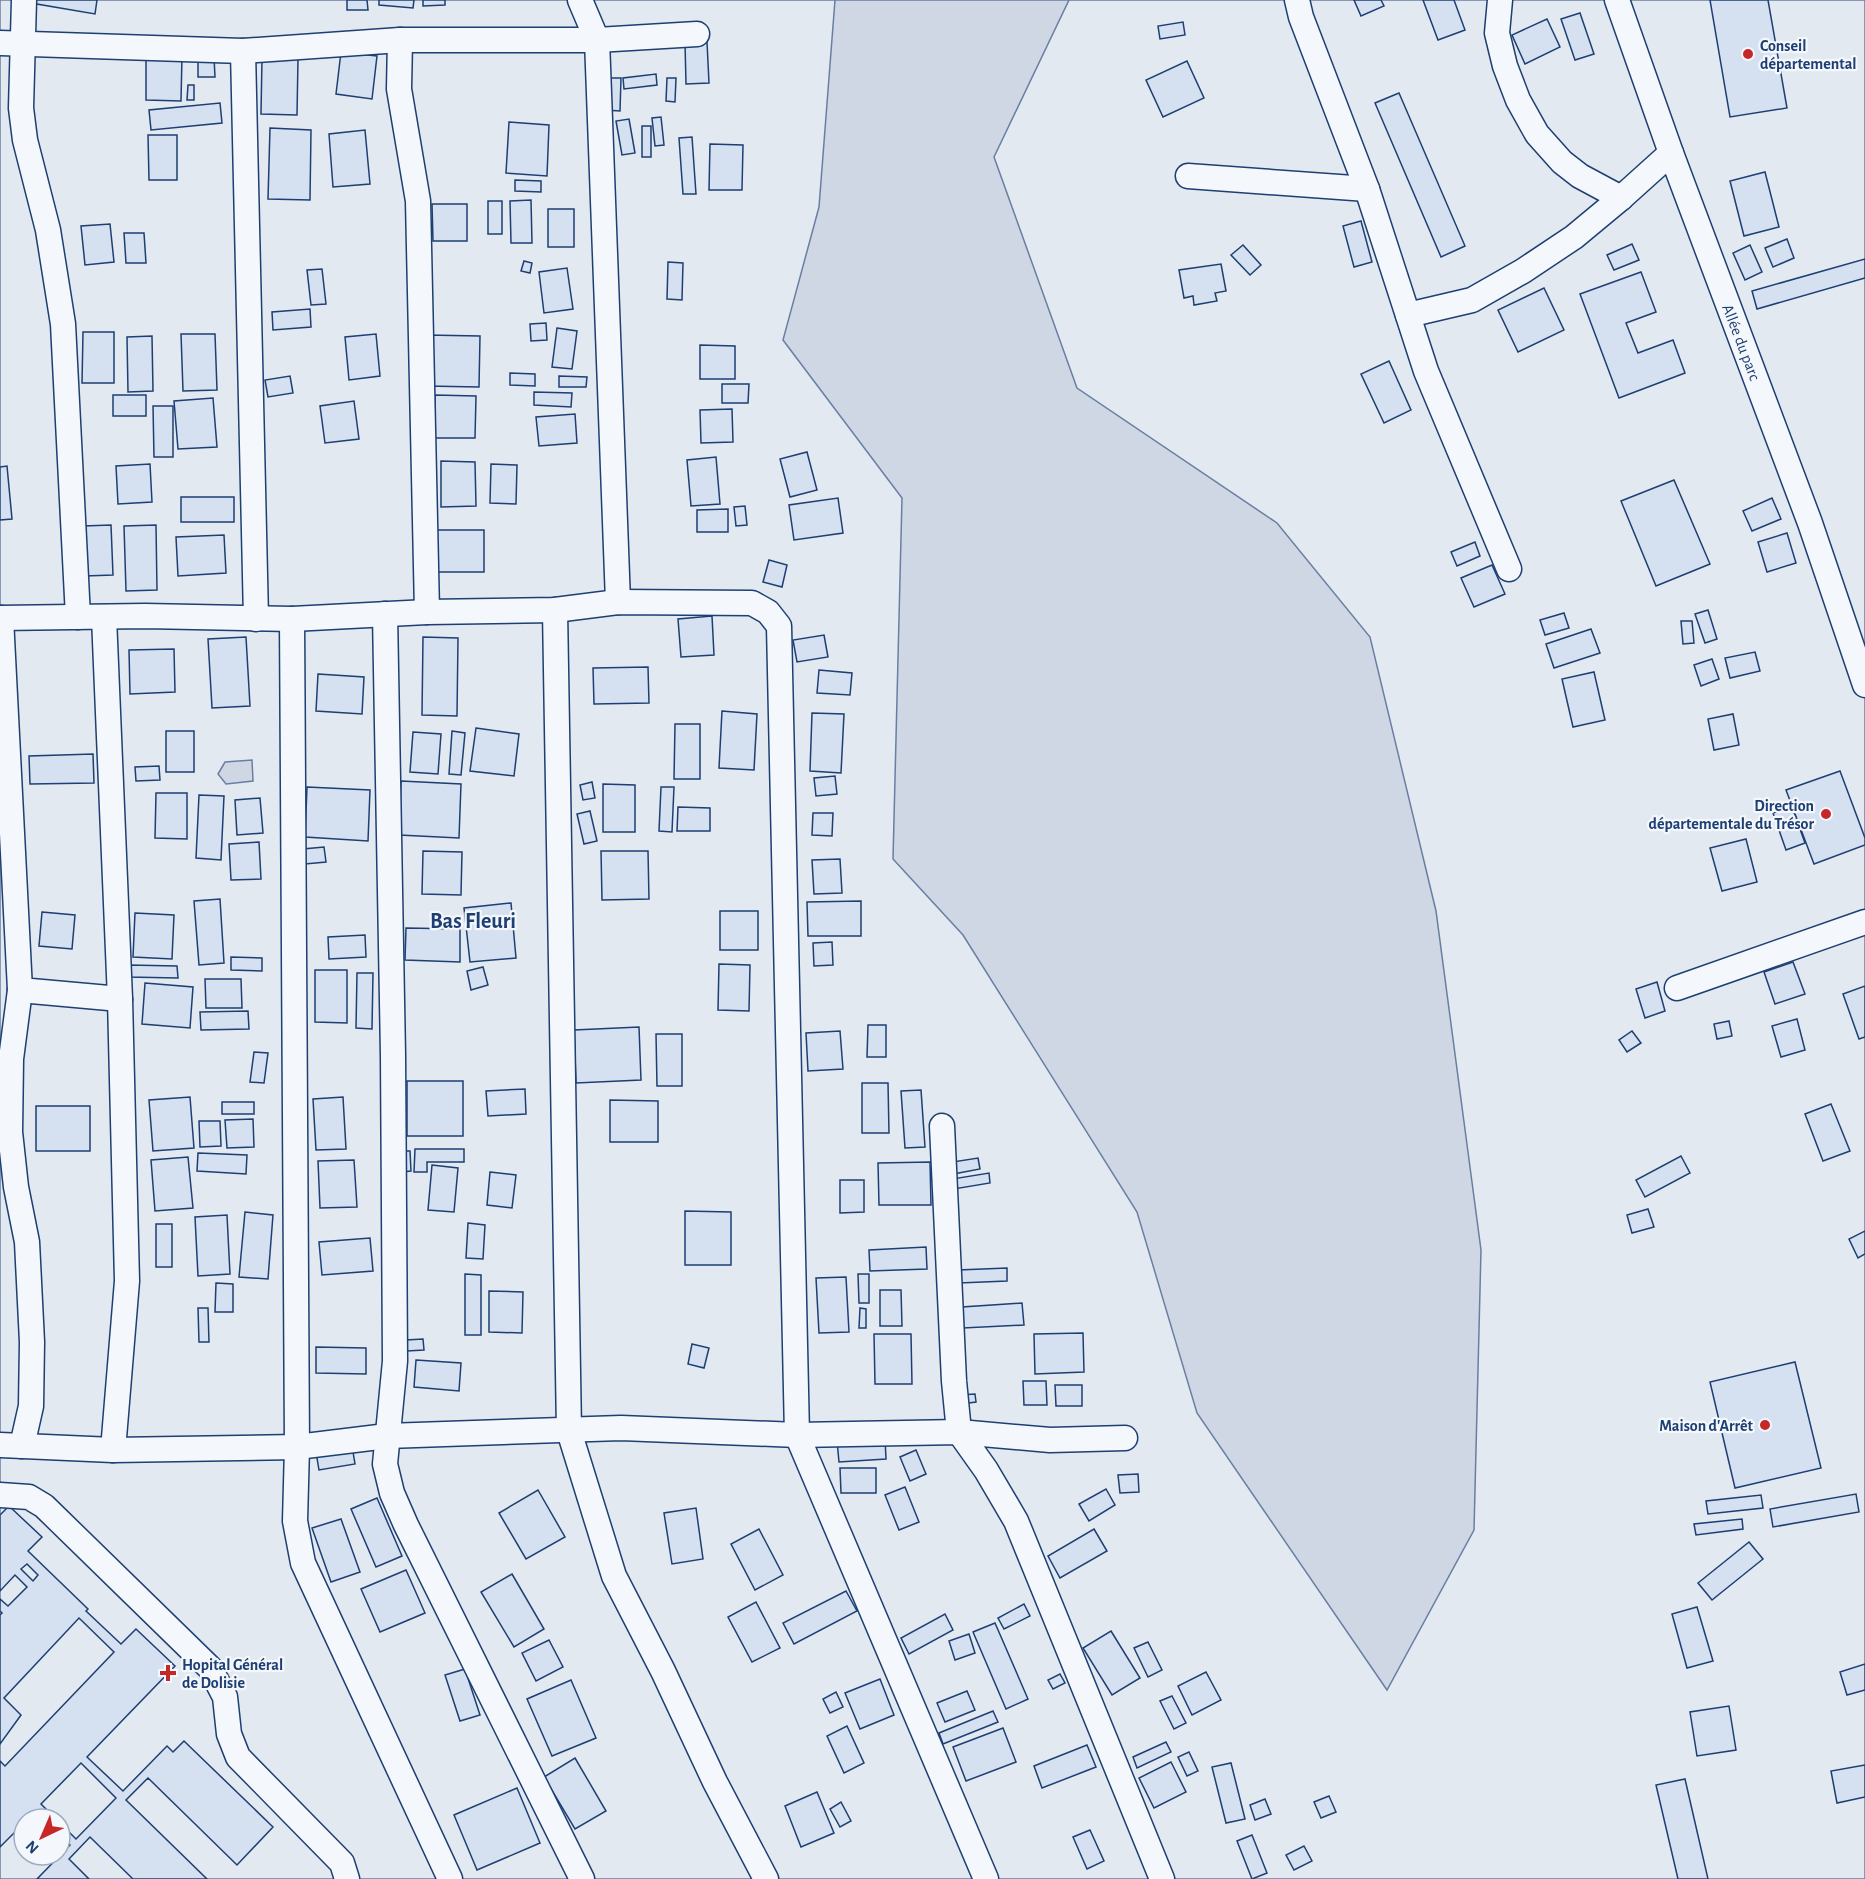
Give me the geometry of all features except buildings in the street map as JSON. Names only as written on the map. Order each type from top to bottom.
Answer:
[{"type":"street","points":[[24,0],[11,44],[25,140],[48,230],[63,324],[78,617]]},
{"type":"street","points":[[580,0],[597,40],[618,602]]},
{"type":"street","points":[[1297,0],[1301,17],[1367,189],[1426,370],[1509,569]]},
{"type":"street","points":[[1500,0],[1497,33],[1505,66],[1518,100],[1537,134],[1562,162],[1580,177],[1621,198]]},
{"type":"street","name":"Allée du parc","points":[[1617,0],[1671,153],[1810,523],[1865,685]]},
{"type":"street","points":[[11,44],[243,51],[400,40],[597,40],[697,34]]},
{"type":"street","points":[[400,40],[399,89],[418,201],[427,612]]},
{"type":"street","points":[[243,51],[256,619]]},
{"type":"street","points":[[1408,315],[1472,300],[1523,271],[1574,237],[1671,153]]},
{"type":"street","points":[[1188,176],[1367,189]]},
{"type":"street","points":[[986,1879],[797,1435],[779,626],[768,612],[752,603],[618,602],[555,610],[427,612],[292,619],[144,616],[1,618],[20,990],[11,1059],[10,1132],[16,1186],[27,1242],[32,1342],[31,1406],[11,1445],[114,1450],[297,1447],[387,1436],[621,1428],[797,1435],[959,1432],[1050,1440],[1125,1438]]},
{"type":"street","points":[[555,610],[569,1431],[614,1576],[663,1671],[715,1782],[766,1879]]},
{"type":"street","points":[[385,614],[393,1044],[395,1350],[385,1464],[392,1493],[406,1525],[582,1879]]},
{"type":"street","points":[[104,617],[120,999],[127,1281],[114,1450]]},
{"type":"street","points":[[292,619],[297,1447],[295,1521],[303,1563],[450,1879]]},
{"type":"street","points":[[1677,988],[1865,922]]},
{"type":"street","points":[[20,990],[120,999]]},
{"type":"street","points":[[942,1126],[954,1381],[959,1432],[986,1470],[1016,1521],[1162,1879]]},
{"type":"street","points":[[0,1495],[29,1497],[44,1506],[210,1668],[225,1697],[229,1734],[238,1757],[342,1863],[347,1879]]},
{"type":"shaded area","points":[[0,0],[1865,0],[1865,1879],[0,1879]]},
{"type":"shaded area","points":[[835,0],[1069,0],[994,157],[1077,388],[1277,523],[1370,637],[1436,911],[1481,1250],[1474,1530],[1387,1690],[1197,1413],[1137,1212],[963,935],[893,859],[902,498],[783,340],[819,207]]},
{"type":"shaded area","points":[[252,760],[253,781],[226,784],[218,774],[225,762]]},
{"type":"place","name":"Conseil départemental","points":[[1748,54]]},
{"type":"place","name":"Direction départementale du Trésor","points":[[1826,814]]},
{"type":"place","name":"Maison d'Arrêt","points":[[1765,1425]]},
{"type":"place","name":"Hopital Général de Dolisie","points":[[168,1673]]},
{"type":"district","name":"Bas Fleuri","points":[[473,920]]}]
